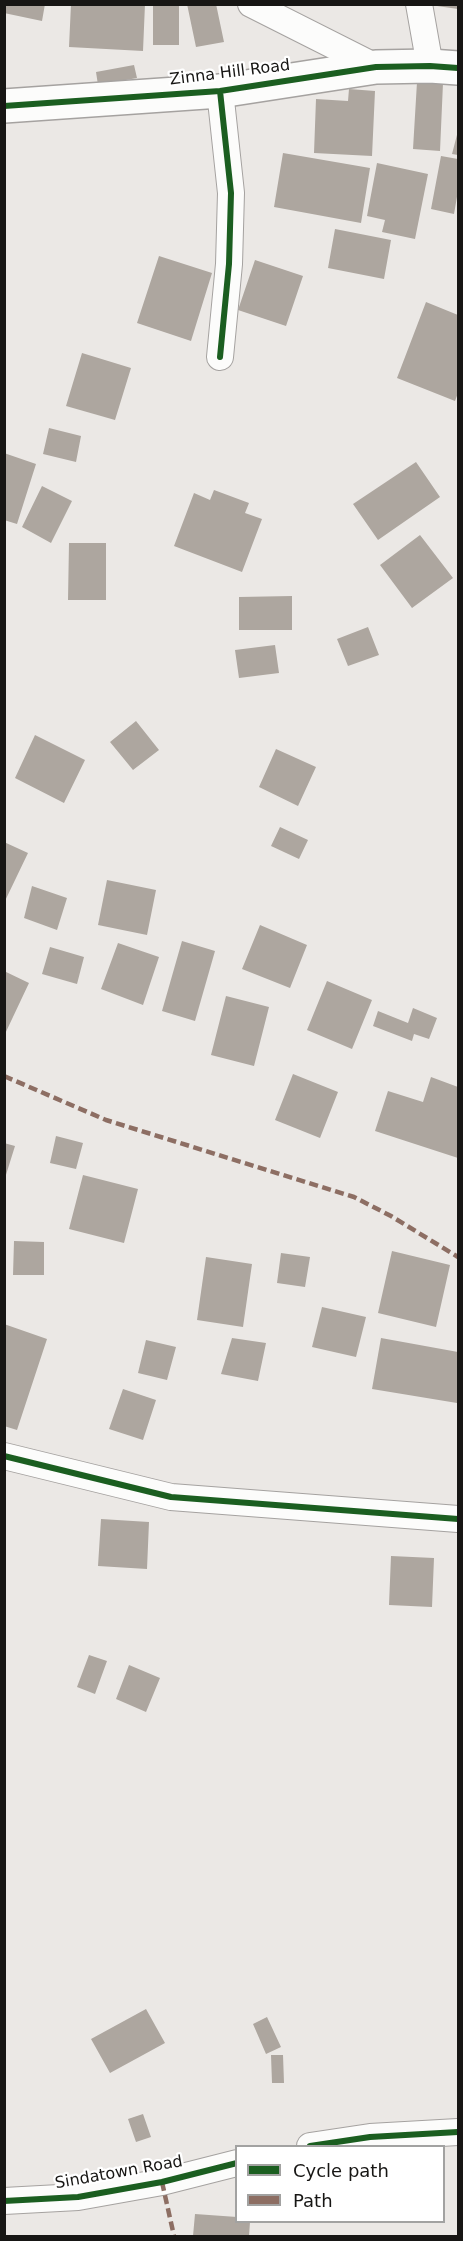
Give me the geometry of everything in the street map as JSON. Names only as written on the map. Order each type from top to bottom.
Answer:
[{"type":"street","points":[[251,4],[376,67]]},
{"type":"street","points":[[419,4],[444,67]]},
{"type":"street","name":"Zinna Hill Road","points":[[4,106],[220,91],[376,67],[444,67]]},
{"type":"street","points":[[220,91],[231,193],[229,264],[220,357]]},
{"type":"street","points":[[4,1456],[171,1497],[459,1519]]},
{"type":"street","points":[[317,2145],[370,2137],[459,2132]]},
{"type":"street","name":"Sindatown Road","points":[[4,2201],[78,2197],[162,2182],[235,2164]]},
{"type":"building","points":[[4,4],[45,4],[42,21],[4,13]]},
{"type":"building","points":[[71,4],[145,4],[143,51],[69,47]]},
{"type":"building","points":[[153,4],[179,4],[179,45],[153,45]]},
{"type":"building","points":[[187,4],[216,4],[224,42],[196,47]]},
{"type":"building","points":[[438,4],[458,4],[458,9],[437,6]]},
{"type":"building","points":[[134,65],[137,78],[98,85],[96,72]]},
{"type":"building","points":[[417,82],[443,83],[440,151],[413,149]]},
{"type":"building","points":[[349,89],[375,91],[372,156],[314,153],[316,99],[348,101]]},
{"type":"building","points":[[458,131],[458,155],[452,154]]},
{"type":"building","points":[[283,153],[370,168],[361,223],[274,207]]},
{"type":"building","points":[[441,156],[458,159],[458,191],[454,214],[431,209]]},
{"type":"building","points":[[377,163],[428,174],[415,239],[382,232],[385,220],[367,216]]},
{"type":"building","points":[[335,229],[391,240],[384,279],[328,268]]},
{"type":"building","points":[[159,256],[212,273],[191,341],[137,323]]},
{"type":"building","points":[[255,260],[303,276],[286,326],[238,310]]},
{"type":"building","points":[[426,302],[458,315],[458,393],[455,401],[397,378]]},
{"type":"building","points":[[82,353],[131,368],[115,420],[66,406]]},
{"type":"building","points":[[49,428],[81,436],[76,462],[43,454]]},
{"type":"building","points":[[4,453],[36,464],[17,524],[4,520]]},
{"type":"building","points":[[416,462],[440,497],[378,540],[353,504]]},
{"type":"building","points":[[42,486],[72,501],[51,543],[22,527]]},
{"type":"building","points":[[214,490],[249,503],[245,513],[262,519],[242,572],[174,546],[194,493],[210,500]]},
{"type":"building","points":[[420,535],[453,578],[412,608],[380,565]]},
{"type":"building","points":[[69,543],[106,543],[106,600],[68,600]]},
{"type":"building","points":[[292,596],[292,630],[239,630],[239,597]]},
{"type":"building","points":[[368,627],[379,655],[348,666],[337,639]]},
{"type":"building","points":[[275,645],[279,673],[239,678],[235,650]]},
{"type":"building","points":[[136,721],[159,750],[133,770],[110,742]]},
{"type":"building","points":[[35,735],[85,760],[64,803],[15,778]]},
{"type":"building","points":[[276,749],[316,767],[298,806],[259,787]]},
{"type":"building","points":[[280,827],[308,840],[299,859],[271,846]]},
{"type":"building","points":[[4,842],[28,853],[4,903]]},
{"type":"building","points":[[107,880],[156,890],[147,935],[98,925]]},
{"type":"building","points":[[32,886],[67,898],[57,930],[24,918]]},
{"type":"building","points":[[260,925],[307,945],[290,988],[242,969]]},
{"type":"building","points":[[182,941],[215,951],[195,1021],[162,1011]]},
{"type":"building","points":[[118,943],[159,957],[143,1005],[101,989]]},
{"type":"building","points":[[50,947],[84,957],[77,984],[42,974]]},
{"type":"building","points":[[4,971],[29,983],[4,1036]]},
{"type":"building","points":[[327,981],[372,1000],[352,1049],[307,1030]]},
{"type":"building","points":[[226,996],[269,1007],[254,1066],[211,1055]]},
{"type":"building","points":[[413,1008],[437,1018],[429,1039],[414,1034],[412,1041],[373,1026],[378,1011],[408,1023]]},
{"type":"building","points":[[293,1074],[338,1092],[320,1138],[275,1120]]},
{"type":"building","points":[[431,1077],[458,1087],[458,1158],[375,1131],[388,1091],[423,1102]]},
{"type":"building","points":[[56,1136],[83,1143],[76,1169],[50,1163]]},
{"type":"building","points":[[4,1143],[15,1146],[5,1178],[4,1177]]},
{"type":"building","points":[[83,1175],[138,1189],[124,1243],[69,1229]]},
{"type":"building","points":[[14,1241],[44,1242],[44,1275],[13,1275]]},
{"type":"building","points":[[392,1251],[450,1265],[436,1327],[378,1313]]},
{"type":"building","points":[[281,1253],[310,1257],[305,1287],[277,1283]]},
{"type":"building","points":[[206,1257],[252,1264],[243,1327],[197,1320]]},
{"type":"building","points":[[322,1307],[366,1317],[356,1357],[312,1347]]},
{"type":"building","points":[[4,1324],[47,1339],[17,1430],[4,1426]]},
{"type":"building","points":[[232,1338],[266,1343],[258,1381],[221,1374]]},
{"type":"building","points":[[381,1338],[458,1352],[457,1403],[372,1389]]},
{"type":"building","points":[[146,1340],[176,1347],[167,1380],[138,1373]]},
{"type":"building","points":[[123,1389],[156,1400],[143,1440],[109,1429]]},
{"type":"building","points":[[101,1519],[149,1522],[147,1569],[98,1566]]},
{"type":"building","points":[[391,1556],[434,1558],[432,1607],[389,1605]]},
{"type":"building","points":[[89,1655],[107,1661],[95,1694],[77,1687]]},
{"type":"building","points":[[129,1665],[160,1678],[146,1712],[116,1699]]},
{"type":"building","points":[[146,2009],[165,2043],[110,2073],[91,2039]]},
{"type":"building","points":[[267,2017],[281,2047],[266,2054],[253,2024]]},
{"type":"building","points":[[271,2055],[283,2055],[284,2083],[272,2083]]},
{"type":"building","points":[[143,2114],[151,2137],[136,2142],[128,2119]]},
{"type":"building","points":[[195,2214],[235,2217],[235,2223],[250,2223],[249,2236],[193,2236]]},
{"type":"marked path","points":[[4,1076],[106,1120],[354,1197],[391,1216],[458,1257]]},
{"type":"marked path","points":[[162,2182],[174,2236]]},
{"type":"cycle path","points":[[4,106],[220,91],[376,67],[458,68]]},
{"type":"cycle path","points":[[220,91],[231,193],[229,264],[220,357]]},
{"type":"cycle path","points":[[4,1456],[171,1497],[458,1519]]},
{"type":"cycle path","points":[[317,2145],[370,2137],[458,2132]]},
{"type":"cycle path","points":[[4,2201],[78,2197],[162,2182],[235,2164]]}]
